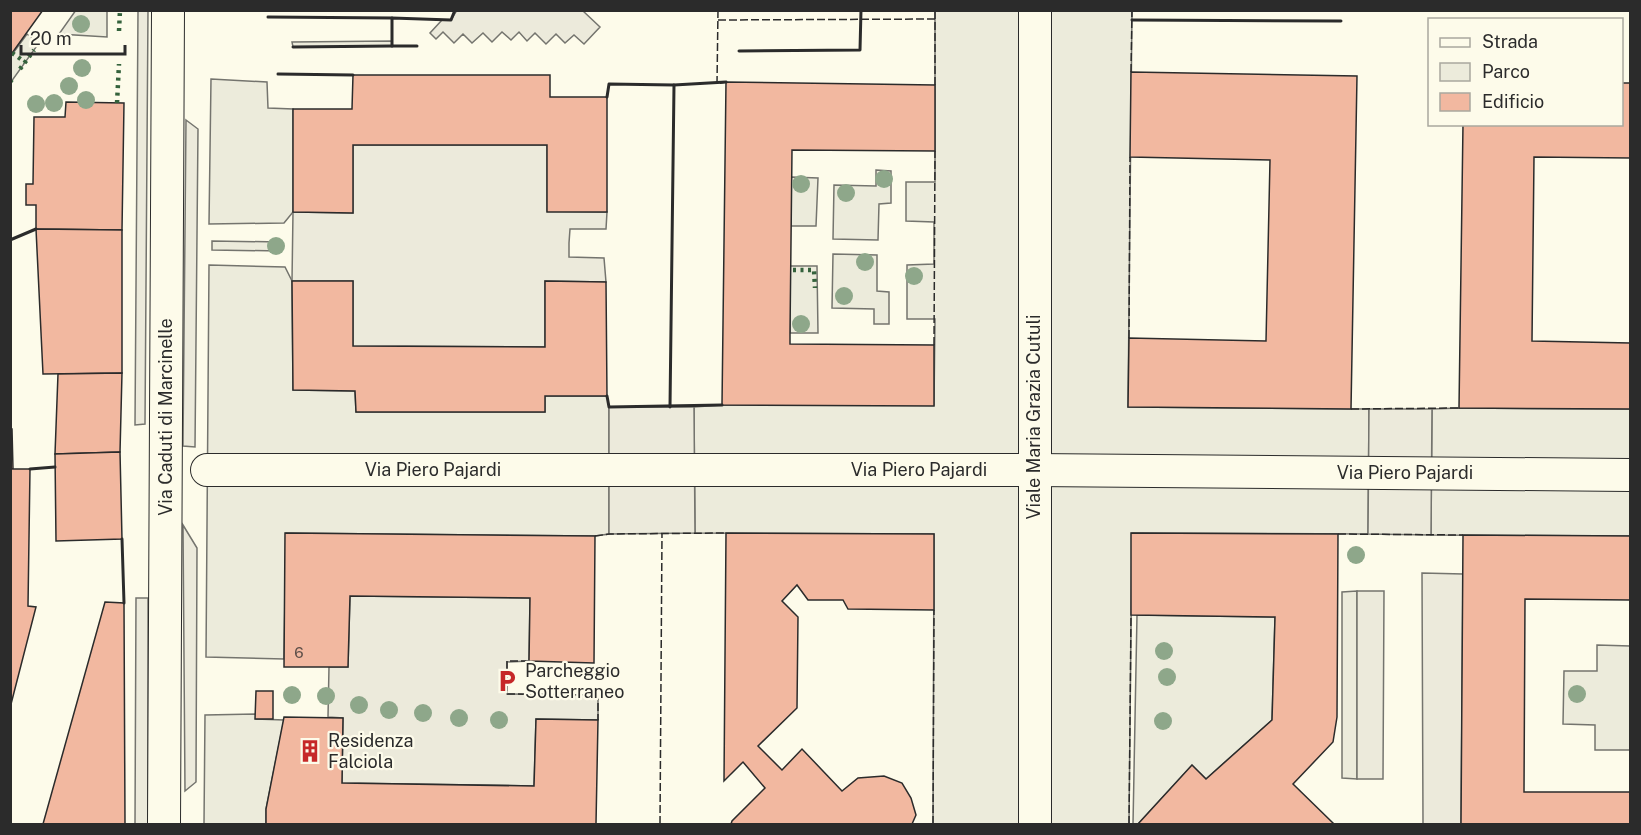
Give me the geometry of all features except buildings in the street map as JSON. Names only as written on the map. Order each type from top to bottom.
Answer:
[{"type":"street","name":"Via Caduti di Marcinelle","points":[[164,825],[168,10]]},
{"type":"street","name":"Viale Maria Grazia Cutuli","points":[[1035,10],[1035,825]]},
{"type":"street","name":"Via Piero Pajardi","points":[[207,470],[1034,470],[1630,476]]},
{"type":"green space","points":[[76,10],[107,11],[107,37],[59,34]]},
{"type":"green space","points":[[935,11],[1132,11],[1128,407],[1369,409],[1368,534],[1132,533],[1129,824],[933,824],[934,534],[695,533],[694,407],[934,405],[935,319],[907,319],[907,265],[934,264],[934,222],[906,221],[906,182],[935,182]]},
{"type":"green space","points":[[27,34],[39,43],[11,82],[11,56]]},
{"type":"green space","points":[[392,41],[392,46],[293,47],[292,42]]},
{"type":"green space","points":[[211,79],[267,82],[268,108],[293,109],[293,212],[284,223],[209,224]]},
{"type":"green space","points":[[876,170],[891,171],[891,203],[879,204],[878,240],[833,239],[834,185],[876,186]]},
{"type":"green space","points":[[791,177],[818,178],[816,226],[791,226]]},
{"type":"green space","points":[[212,241],[281,242],[281,251],[212,250]]},
{"type":"green space","points":[[833,254],[877,255],[877,291],[889,292],[889,324],[874,324],[874,309],[832,308]]},
{"type":"green space","points":[[209,265],[285,267],[292,281],[293,390],[355,391],[356,412],[545,412],[545,396],[607,396],[609,407],[609,534],[595,536],[286,533],[284,659],[206,657]]},
{"type":"green space","points":[[790,266],[817,266],[818,333],[790,333]]},
{"type":"green space","points":[[1432,409],[1630,409],[1630,536],[1431,535]]},
{"type":"green space","points":[[1357,591],[1357,779],[1342,778],[1342,592]]},
{"type":"green space","points":[[1137,615],[1275,617],[1272,720],[1206,779],[1192,765],[1138,824],[1133,824]]},
{"type":"green space","points":[[1597,645],[1630,646],[1630,750],[1595,750],[1595,725],[1563,724],[1564,671],[1597,671]]},
{"type":"green space","points":[[256,714],[256,719],[284,720],[266,809],[266,824],[204,824],[205,715]]},
{"type":"shaded area","points":[[148,10],[145,424],[135,425],[138,11]]},
{"type":"shaded area","points":[[457,10],[583,11],[600,27],[584,44],[574,35],[565,43],[556,34],[546,44],[535,33],[527,41],[519,32],[511,40],[502,32],[492,42],[483,33],[472,43],[463,34],[454,43],[443,32],[436,39],[430,33],[442,20],[451,20]]},
{"type":"shaded area","points":[[186,120],[198,129],[195,447],[183,446]]},
{"type":"shaded area","points":[[353,145],[547,145],[547,211],[607,212],[606,229],[570,229],[569,243],[569,257],[604,258],[606,282],[545,281],[545,347],[353,346],[353,281],[292,281],[293,212],[353,213]]},
{"type":"shaded area","points":[[609,407],[694,407],[695,533],[609,534]]},
{"type":"shaded area","points":[[1369,409],[1432,409],[1431,535],[1368,534]]},
{"type":"shaded area","points":[[183,525],[197,548],[196,782],[185,791]]},
{"type":"shaded area","points":[[1422,573],[1463,574],[1461,824],[1423,824]]},
{"type":"shaded area","points":[[1357,591],[1384,591],[1383,779],[1357,779]]},
{"type":"shaded area","points":[[350,596],[530,598],[529,661],[507,662],[507,694],[598,695],[598,720],[536,719],[534,786],[342,783],[343,718],[328,717],[329,667],[348,667]]},
{"type":"shaded area","points":[[136,598],[148,598],[148,824],[135,824]]},
{"type":"hedge","points":[[119,31],[120,10]]},
{"type":"hedge","points":[[20,69],[34,50]]},
{"type":"hedge","points":[[12,53],[25,62]]},
{"type":"hedge","points":[[117,103],[119,64]]},
{"type":"hedge","points":[[10,82],[14,77]]},
{"type":"hedge","points":[[793,270],[814,270],[815,288]]},
{"type":"fence","points":[[718,10],[717,84],[726,82]]},
{"type":"fence","points":[[935,10],[935,85]]},
{"type":"fence","points":[[1131,72],[1132,10]]},
{"type":"fence","points":[[718,20],[935,19]]},
{"type":"fence","points":[[934,345],[935,151]]},
{"type":"fence","points":[[1129,338],[1130,157]]},
{"type":"fence","points":[[1351,409],[1459,408]]},
{"type":"fence","points":[[660,824],[662,533]]},
{"type":"fence","points":[[595,536],[726,533]]},
{"type":"fence","points":[[1338,534],[1463,535]]},
{"type":"fence","points":[[933,824],[934,610]]},
{"type":"fence","points":[[1129,824],[1131,615]]},
{"type":"fence","points":[[529,661],[507,661],[507,694],[598,695],[598,720]]},
{"type":"wall","points":[[417,46],[392,46],[392,18],[451,20],[455,10]]},
{"type":"wall","points":[[739,51],[860,50],[861,10]]},
{"type":"wall","points":[[268,17],[392,18]]},
{"type":"wall","points":[[1132,20],[1341,21]]},
{"type":"wall","points":[[293,47],[392,46]]},
{"type":"wall","points":[[278,74],[353,75]]},
{"type":"wall","points":[[607,97],[609,84],[674,85],[726,82]]},
{"type":"wall","points":[[670,407],[674,85]]},
{"type":"wall","points":[[10,240],[36,229]]},
{"type":"wall","points":[[607,396],[609,407],[722,405]]},
{"type":"wall","points":[[30,469],[55,467]]},
{"type":"wall","points":[[122,539],[124,603]]},
{"type":"place","name":"Parcheggio Sotterraneo","points":[[507,681]]},
{"type":"place","name":"Residenza Falciola","points":[[310,751]]}]
